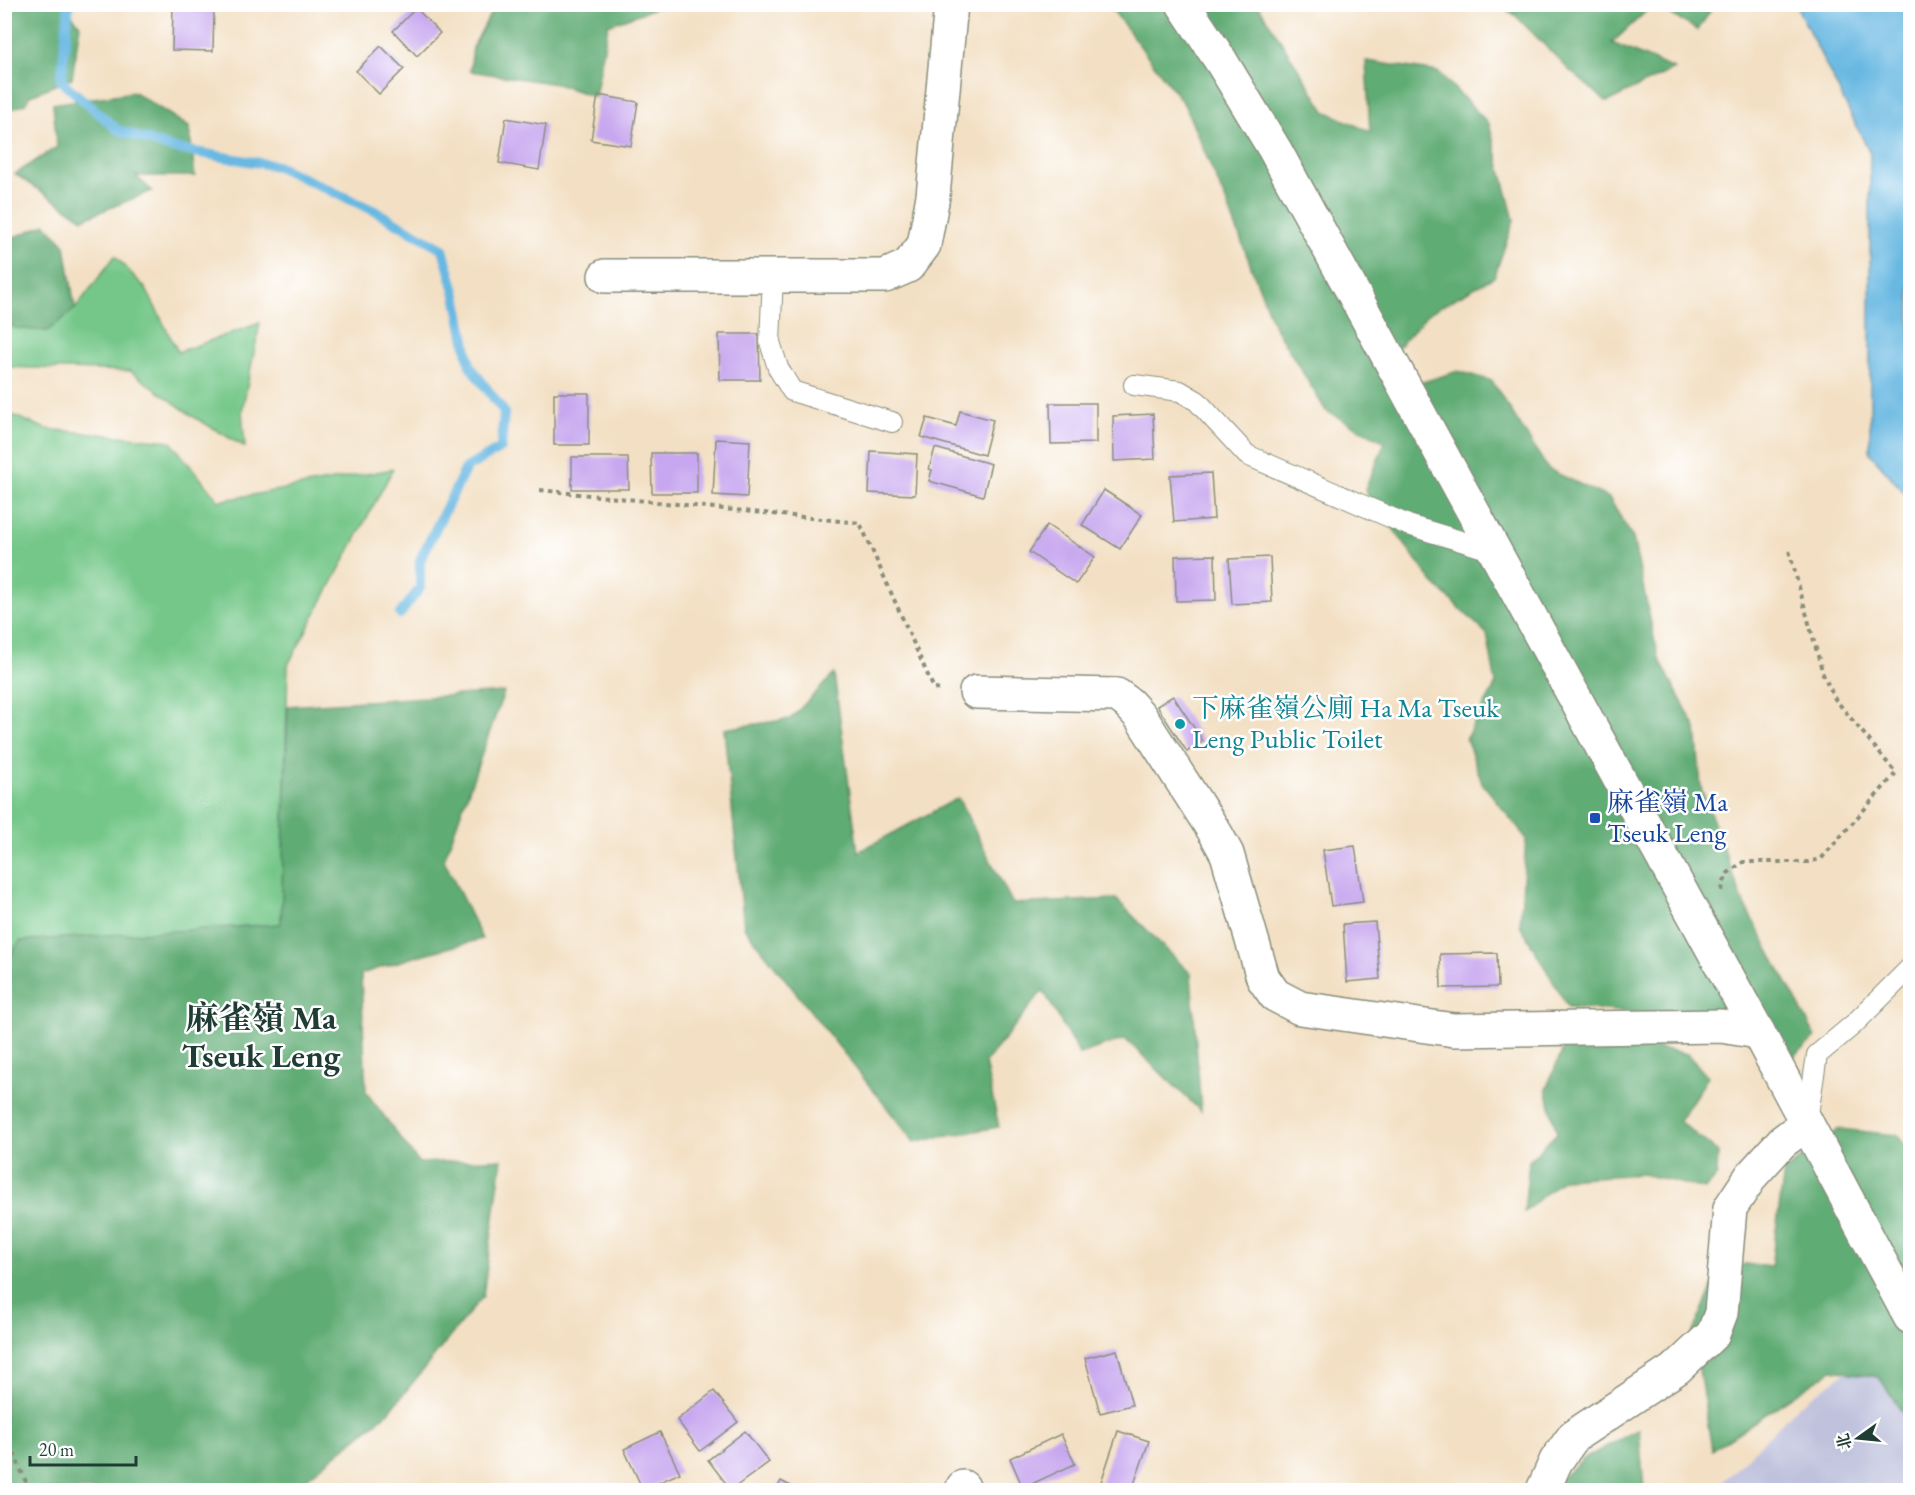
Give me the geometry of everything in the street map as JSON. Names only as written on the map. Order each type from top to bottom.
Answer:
[{"type":"street","points":[[605,276],[885,276],[908,266],[924,245],[933,196],[951,4]]},
{"type":"street","points":[[1183,4],[1275,150],[1758,1032],[1911,1317]]},
{"type":"street","points":[[976,692],[1117,695],[1128,703],[1146,725],[1227,854],[1263,978],[1275,995],[1300,1008],[1454,1030],[1720,1026],[1758,1032]]},
{"type":"street","points":[[1544,1491],[1556,1461],[1574,1436],[1677,1368],[1713,1334],[1721,1313],[1730,1208],[1752,1175],[1782,1142],[1806,1124]]},
{"type":"lane","points":[[773,276],[770,342],[778,368],[792,392],[892,422]]},
{"type":"lane","points":[[1134,385],[1180,391],[1197,401],[1247,456],[1408,525],[1494,551]]},
{"type":"lane","points":[[1806,1124],[1816,1055],[1854,1024],[1911,968]]},
{"type":"path","points":[[540,490],[860,523],[934,689],[976,692]]},
{"type":"path","points":[[1722,893],[1728,873],[1743,862],[1808,862],[1821,859],[1896,773],[1835,699],[1823,674],[1788,547]]},
{"type":"path","points":[[4,1428],[25,1480],[32,1491]]},
{"type":"shaded area","points":[[1874,1353],[1910,1415],[1910,1490],[1715,1490],[1799,1405]]},
{"type":"green space","points":[[5,4],[64,5],[80,25],[72,78],[31,95],[25,104],[5,112]]},
{"type":"green space","points":[[495,5],[653,5],[658,7],[608,25],[595,97],[557,84],[470,71],[473,47]]},
{"type":"green space","points":[[1109,5],[1258,5],[1325,111],[1370,132],[1366,61],[1438,72],[1489,124],[1514,220],[1494,277],[1429,313],[1391,355],[1407,387],[1458,371],[1492,381],[1548,469],[1609,498],[1633,538],[1658,657],[1696,728],[1701,788],[1744,904],[1816,1037],[1792,1058],[1758,1032],[1653,1014],[1568,1007],[1520,925],[1526,838],[1482,783],[1466,738],[1496,684],[1487,634],[1433,583],[1365,490],[1385,442],[1326,411],[1273,324],[1228,206],[1184,104]]},
{"type":"green space","points":[[1500,5],[1653,5],[1612,43],[1674,69],[1607,102],[1569,70],[1516,16]]},
{"type":"green space","points":[[1653,5],[1714,5],[1698,30]]},
{"type":"green space","points":[[134,92],[189,127],[195,176],[136,176],[152,191],[83,219],[15,174],[57,147],[53,104]]},
{"type":"green space","points":[[46,224],[65,245],[75,309],[47,331],[15,328],[5,317],[5,241]]},
{"type":"green space","points":[[115,256],[146,289],[178,352],[260,323],[242,411],[245,447],[194,417],[130,371],[5,367],[4,317],[15,328],[47,331],[75,309]]},
{"type":"green space","points":[[5,412],[46,429],[170,441],[219,501],[393,469],[288,665],[281,924],[21,941],[5,962]]},
{"type":"green space","points":[[834,674],[858,852],[958,798],[1013,904],[1116,899],[1191,974],[1201,1111],[1125,1039],[1079,1054],[1043,990],[985,1063],[999,1127],[914,1142],[744,927],[724,729],[790,719]]},
{"type":"green space","points":[[504,692],[444,860],[482,939],[361,974],[366,1092],[419,1163],[502,1159],[483,1296],[389,1412],[292,1490],[5,1490],[5,962],[20,941],[281,924],[288,706]]},
{"type":"green space","points":[[1627,1041],[1687,1054],[1708,1077],[1679,1121],[1718,1152],[1717,1175],[1705,1189],[1642,1174],[1563,1179],[1524,1212],[1529,1161],[1557,1133],[1546,1089],[1565,1044]]},
{"type":"green space","points":[[1839,1129],[1897,1135],[1910,1152],[1910,1424],[1879,1377],[1832,1370],[1712,1450],[1693,1332],[1717,1276],[1745,1264],[1771,1267],[1784,1172]]},
{"type":"green space","points":[[1639,1429],[1644,1490],[1548,1490],[1583,1459]]},
{"type":"water","points":[[1796,5],[1910,5],[1910,499],[1870,453],[1870,153]]},
{"type":"building","points":[[173,4],[214,5],[213,51],[172,50]]},
{"type":"building","points":[[416,8],[440,33],[417,56],[393,31]]},
{"type":"building","points":[[381,46],[404,69],[379,94],[356,71]]},
{"type":"building","points":[[598,95],[638,102],[631,146],[591,140]]},
{"type":"building","points":[[506,118],[546,125],[539,170],[499,163]]},
{"type":"building","points":[[719,334],[759,334],[760,380],[720,380]]},
{"type":"building","points":[[554,393],[589,393],[589,445],[554,445]]},
{"type":"building","points":[[1050,403],[1096,403],[1096,443],[1051,444]]},
{"type":"building","points":[[960,411],[993,420],[984,455],[921,437],[927,418],[956,426]]},
{"type":"building","points":[[1153,414],[1155,459],[1114,461],[1113,416]]},
{"type":"building","points":[[716,439],[750,441],[747,497],[713,495]]},
{"type":"building","points":[[935,448],[991,464],[983,496],[929,481],[932,470],[929,469]]},
{"type":"building","points":[[871,451],[917,454],[915,495],[869,493]]},
{"type":"building","points":[[651,453],[697,453],[697,493],[652,493]]},
{"type":"building","points":[[572,457],[628,457],[629,489],[572,489]]},
{"type":"building","points":[[1211,473],[1214,519],[1174,522],[1170,475]]},
{"type":"building","points":[[1104,490],[1142,515],[1120,549],[1082,525]]},
{"type":"building","points":[[1047,525],[1095,557],[1076,584],[1029,552]]},
{"type":"building","points":[[1215,555],[1216,600],[1176,601],[1175,556]]},
{"type":"building","points":[[1270,557],[1272,602],[1232,604],[1229,559]]},
{"type":"building","name":"下麻雀嶺公廁 Ha Ma Tseuk Leng Public Toilet","points":[[1173,696],[1203,741],[1187,752],[1157,706]]},
{"type":"building","points":[[1355,846],[1363,902],[1331,906],[1323,850]]},
{"type":"building","points":[[1375,922],[1380,979],[1347,982],[1343,924]]},
{"type":"building","points":[[1497,953],[1498,987],[1441,988],[1440,954]]},
{"type":"building","points":[[1117,1350],[1132,1405],[1100,1413],[1085,1358]]},
{"type":"building","points":[[714,1391],[738,1422],[700,1451],[677,1420]]},
{"type":"building","points":[[745,1431],[769,1462],[731,1490],[708,1460]]},
{"type":"building","points":[[1118,1431],[1149,1441],[1132,1490],[1116,1490],[1100,1485]]},
{"type":"building","points":[[660,1432],[680,1473],[643,1490],[624,1449]]},
{"type":"building","points":[[1061,1434],[1075,1464],[1023,1488],[1010,1458]]},
{"type":"building","points":[[781,1481],[798,1490],[776,1490]]},
{"type":"waterway","points":[[69,4],[61,81],[118,130],[171,148],[277,166],[375,211],[443,249],[456,295],[470,366],[504,412],[501,448],[466,468],[420,560],[420,588],[400,614]]},
{"type":"place","name":"下麻雀嶺公廁 Ha Ma Tseuk Leng Public Toilet","points":[[1180,724]]},
{"type":"place","name":"麻雀嶺 Ma Tseuk Leng","points":[[1595,818]]},
{"type":"district","name":"麻雀嶺 Ma Tseuk Leng","points":[[261,1036]]}]
